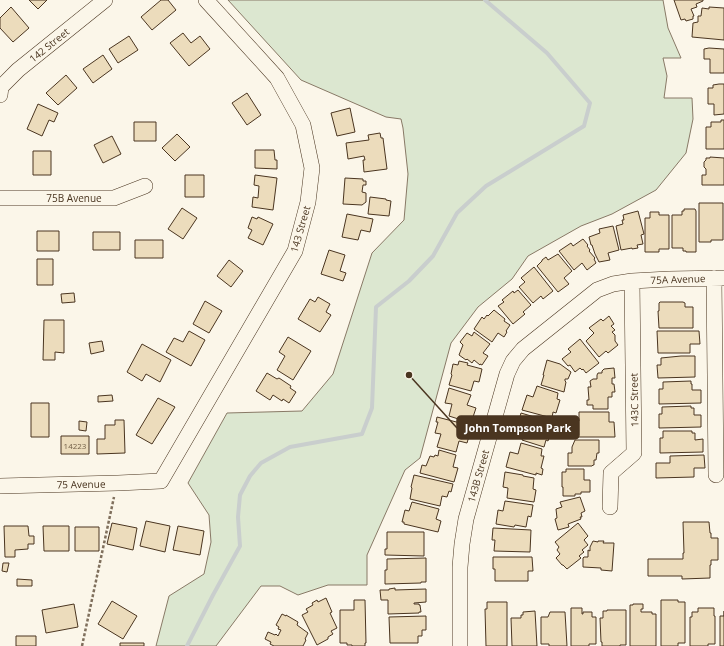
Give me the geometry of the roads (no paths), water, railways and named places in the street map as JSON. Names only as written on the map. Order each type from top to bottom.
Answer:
[{"type":"street","name":"142 Street","points":[[0,89],[18,70],[105,0]]},
{"type":"street","name":"143 Street","points":[[161,481],[295,251],[308,202],[312,168],[303,125],[277,78],[206,0]]},
{"type":"street","name":"75B Avenue","points":[[0,198],[114,198],[145,186]]},
{"type":"street","name":"75A Avenue","points":[[632,281],[719,278]]},
{"type":"street","points":[[716,474],[719,278]]},
{"type":"street","name":"143C Street","points":[[610,507],[611,473],[634,453],[632,281]]},
{"type":"street","name":"143B Street","points":[[460,646],[460,567],[466,519],[507,374],[513,361],[523,349],[597,290],[632,281]]},
{"type":"street","name":"75 Avenue","points":[[0,486],[161,481]]},
{"type":"waterway","points":[[187,646],[240,546],[238,517],[240,495],[250,476],[261,463],[290,447],[362,434],[372,408],[376,307],[409,281],[433,256],[457,213],[486,186],[584,126],[590,103],[547,53],[485,0]]},
{"type":"place","name":"John Tompson Park","points":[[409,375]]}]
